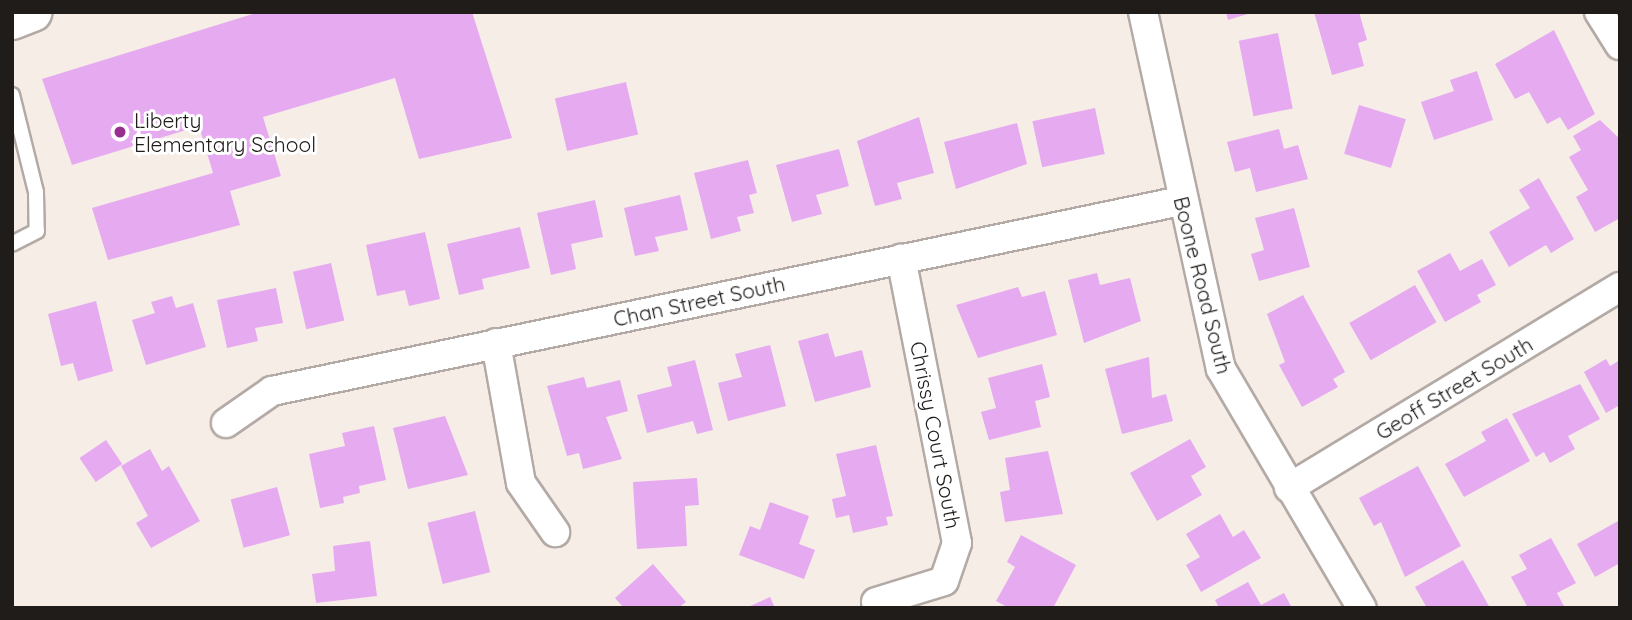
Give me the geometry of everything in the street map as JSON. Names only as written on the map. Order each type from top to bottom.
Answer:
[{"type":"main road","points":[[12,20],[33,12]]},
{"type":"street","name":"Boone Road South","points":[[1143,12],[1181,201],[1222,369],[1289,488],[1362,608]]},
{"type":"street","points":[[1599,12],[1620,45]]},
{"type":"street","name":"Chan Street South","points":[[226,423],[272,391],[1181,201]]},
{"type":"street","name":"Chrissy Court South","points":[[876,602],[944,581],[957,543],[901,258]]},
{"type":"street","name":"Geoff Street South","points":[[1289,488],[1620,287]]},
{"type":"street","points":[[496,343],[521,483],[555,532]]},
{"type":"lane","points":[[12,94],[36,191],[37,231],[12,244]]},
{"type":"building","name":"Liberty Elementary School","points":[[259,12],[472,12],[512,138],[419,159],[395,78],[263,117],[281,176],[230,191],[240,225],[108,260],[92,208],[213,173],[199,126],[72,165],[42,79]]},
{"type":"building","points":[[1226,12],[1251,12],[1251,13],[1228,20]]},
{"type":"building","points":[[1314,12],[1359,12],[1367,40],[1358,43],[1364,66],[1332,75]]},
{"type":"building","points":[[1554,30],[1595,114],[1568,130],[1560,117],[1547,124],[1529,92],[1515,99],[1495,64]]},
{"type":"building","points":[[1278,33],[1293,109],[1253,116],[1239,41]]},
{"type":"building","points":[[1477,71],[1493,120],[1434,140],[1421,102],[1454,91],[1450,80]]},
{"type":"building","points":[[626,82],[638,135],[567,151],[555,98]]},
{"type":"building","points":[[1359,105],[1406,119],[1391,168],[1344,154]]},
{"type":"building","points":[[1095,108],[1105,154],[1042,167],[1032,121]]},
{"type":"building","points":[[919,117],[934,173],[897,183],[902,199],[875,206],[857,141]]},
{"type":"building","points":[[1600,120],[1620,139],[1620,218],[1595,232],[1576,197],[1588,190],[1569,157],[1581,150],[1573,136]]},
{"type":"building","points":[[1017,123],[1027,164],[956,189],[944,142]]},
{"type":"building","points":[[1279,129],[1284,149],[1298,145],[1308,179],[1256,192],[1250,168],[1235,172],[1227,142]]},
{"type":"building","points":[[839,149],[849,186],[816,195],[822,214],[792,222],[776,165]]},
{"type":"building","points":[[748,160],[757,193],[749,195],[754,213],[737,217],[741,231],[711,239],[694,173]]},
{"type":"building","points":[[1539,178],[1574,239],[1551,253],[1546,245],[1509,267],[1489,232],[1530,208],[1519,190]]},
{"type":"building","points":[[680,195],[688,230],[655,237],[659,251],[635,256],[624,208]]},
{"type":"building","points":[[595,200],[603,237],[571,244],[576,269],[551,275],[537,213]]},
{"type":"building","points":[[1294,208],[1310,267],[1259,281],[1251,254],[1264,250],[1255,218]]},
{"type":"building","points":[[520,227],[530,268],[482,279],[484,289],[459,295],[447,244]]},
{"type":"building","points":[[425,232],[440,299],[409,306],[405,290],[377,296],[366,245]]},
{"type":"building","points":[[1450,253],[1460,271],[1482,259],[1496,285],[1477,295],[1481,302],[1445,322],[1417,271]]},
{"type":"building","points":[[331,263],[344,320],[306,329],[293,272]]},
{"type":"building","points":[[1097,273],[1100,285],[1130,278],[1141,321],[1084,343],[1068,280]]},
{"type":"building","points":[[1415,285],[1436,322],[1371,360],[1349,323]]},
{"type":"building","points":[[1018,287],[1022,297],[1045,291],[1057,335],[978,358],[956,305]]},
{"type":"building","points":[[276,288],[283,323],[255,328],[258,341],[227,348],[217,300]]},
{"type":"building","points":[[1303,295],[1345,372],[1333,379],[1338,387],[1302,407],[1279,365],[1285,362],[1267,314]]},
{"type":"building","points":[[172,296],[176,308],[193,303],[206,347],[146,365],[132,320],[155,313],[151,302]]},
{"type":"building","points":[[96,301],[113,371],[78,381],[73,363],[61,366],[48,314]]},
{"type":"building","points":[[828,333],[835,357],[862,350],[871,387],[815,402],[798,341]]},
{"type":"building","points":[[770,345],[786,406],[728,421],[718,383],[742,377],[735,354]]},
{"type":"building","points":[[1149,357],[1152,398],[1166,394],[1173,421],[1122,434],[1105,369]]},
{"type":"building","points":[[1606,359],[1610,366],[1620,360],[1620,405],[1606,413],[1584,372]]},
{"type":"building","points":[[695,360],[713,430],[697,434],[693,421],[647,433],[637,395],[672,386],[667,367]]},
{"type":"building","points":[[1042,364],[1050,397],[1035,401],[1041,427],[989,440],[981,412],[996,408],[988,378]]},
{"type":"building","points":[[584,377],[587,388],[620,380],[628,411],[606,417],[622,459],[583,469],[579,453],[567,456],[547,386]]},
{"type":"building","points":[[1580,384],[1600,419],[1568,436],[1575,449],[1550,463],[1544,452],[1536,457],[1512,414]]},
{"type":"building","points":[[445,416],[468,475],[408,489],[393,428]]},
{"type":"building","points":[[1507,418],[1530,461],[1464,497],[1445,464],[1486,441],[1481,432]]},
{"type":"building","points":[[374,426],[386,480],[359,486],[360,493],[343,497],[344,503],[320,508],[309,454],[345,446],[342,433]]},
{"type":"building","points":[[1190,439],[1206,467],[1191,476],[1202,495],[1157,521],[1130,473]]},
{"type":"building","points":[[106,440],[122,464],[96,482],[79,458]]},
{"type":"building","points":[[876,445],[893,516],[886,517],[888,525],[853,533],[849,515],[836,518],[832,499],[846,496],[836,454]]},
{"type":"building","points":[[150,449],[162,471],[169,466],[200,521],[151,548],[136,523],[148,516],[121,466]]},
{"type":"building","points":[[1048,451],[1063,514],[1005,522],[1000,492],[1010,490],[1005,458]]},
{"type":"building","points":[[1418,466],[1461,546],[1405,577],[1381,522],[1374,526],[1359,498]]},
{"type":"building","points":[[697,478],[699,505],[685,506],[687,546],[637,549],[633,482]]},
{"type":"building","points":[[277,487],[290,535],[244,548],[231,499]]},
{"type":"building","points":[[770,502],[809,516],[799,544],[815,550],[804,579],[739,555],[750,526],[760,530]]},
{"type":"building","points":[[475,511],[490,572],[443,584],[427,523]]},
{"type":"building","points":[[1220,514],[1233,537],[1244,530],[1261,558],[1201,592],[1186,565],[1200,557],[1186,534]]},
{"type":"building","points":[[1620,520],[1620,563],[1595,577],[1577,544]]},
{"type":"building","points":[[1021,535],[1076,565],[1053,608],[1009,608],[996,601],[1015,567],[1007,562]]},
{"type":"building","points":[[1551,538],[1576,583],[1557,593],[1565,608],[1528,608],[1511,577],[1527,569],[1519,555]]},
{"type":"building","points":[[370,541],[377,596],[316,603],[312,574],[335,571],[333,546]]},
{"type":"building","points":[[1463,560],[1490,608],[1427,608],[1415,587]]},
{"type":"building","points":[[653,564],[686,602],[678,608],[624,608],[615,598]]},
{"type":"building","points":[[1248,582],[1261,605],[1284,593],[1292,608],[1219,608],[1215,600]]},
{"type":"building","points":[[770,597],[775,608],[746,608]]},
{"type":"place","name":"Liberty Elementary School","points":[[120,132]]}]
